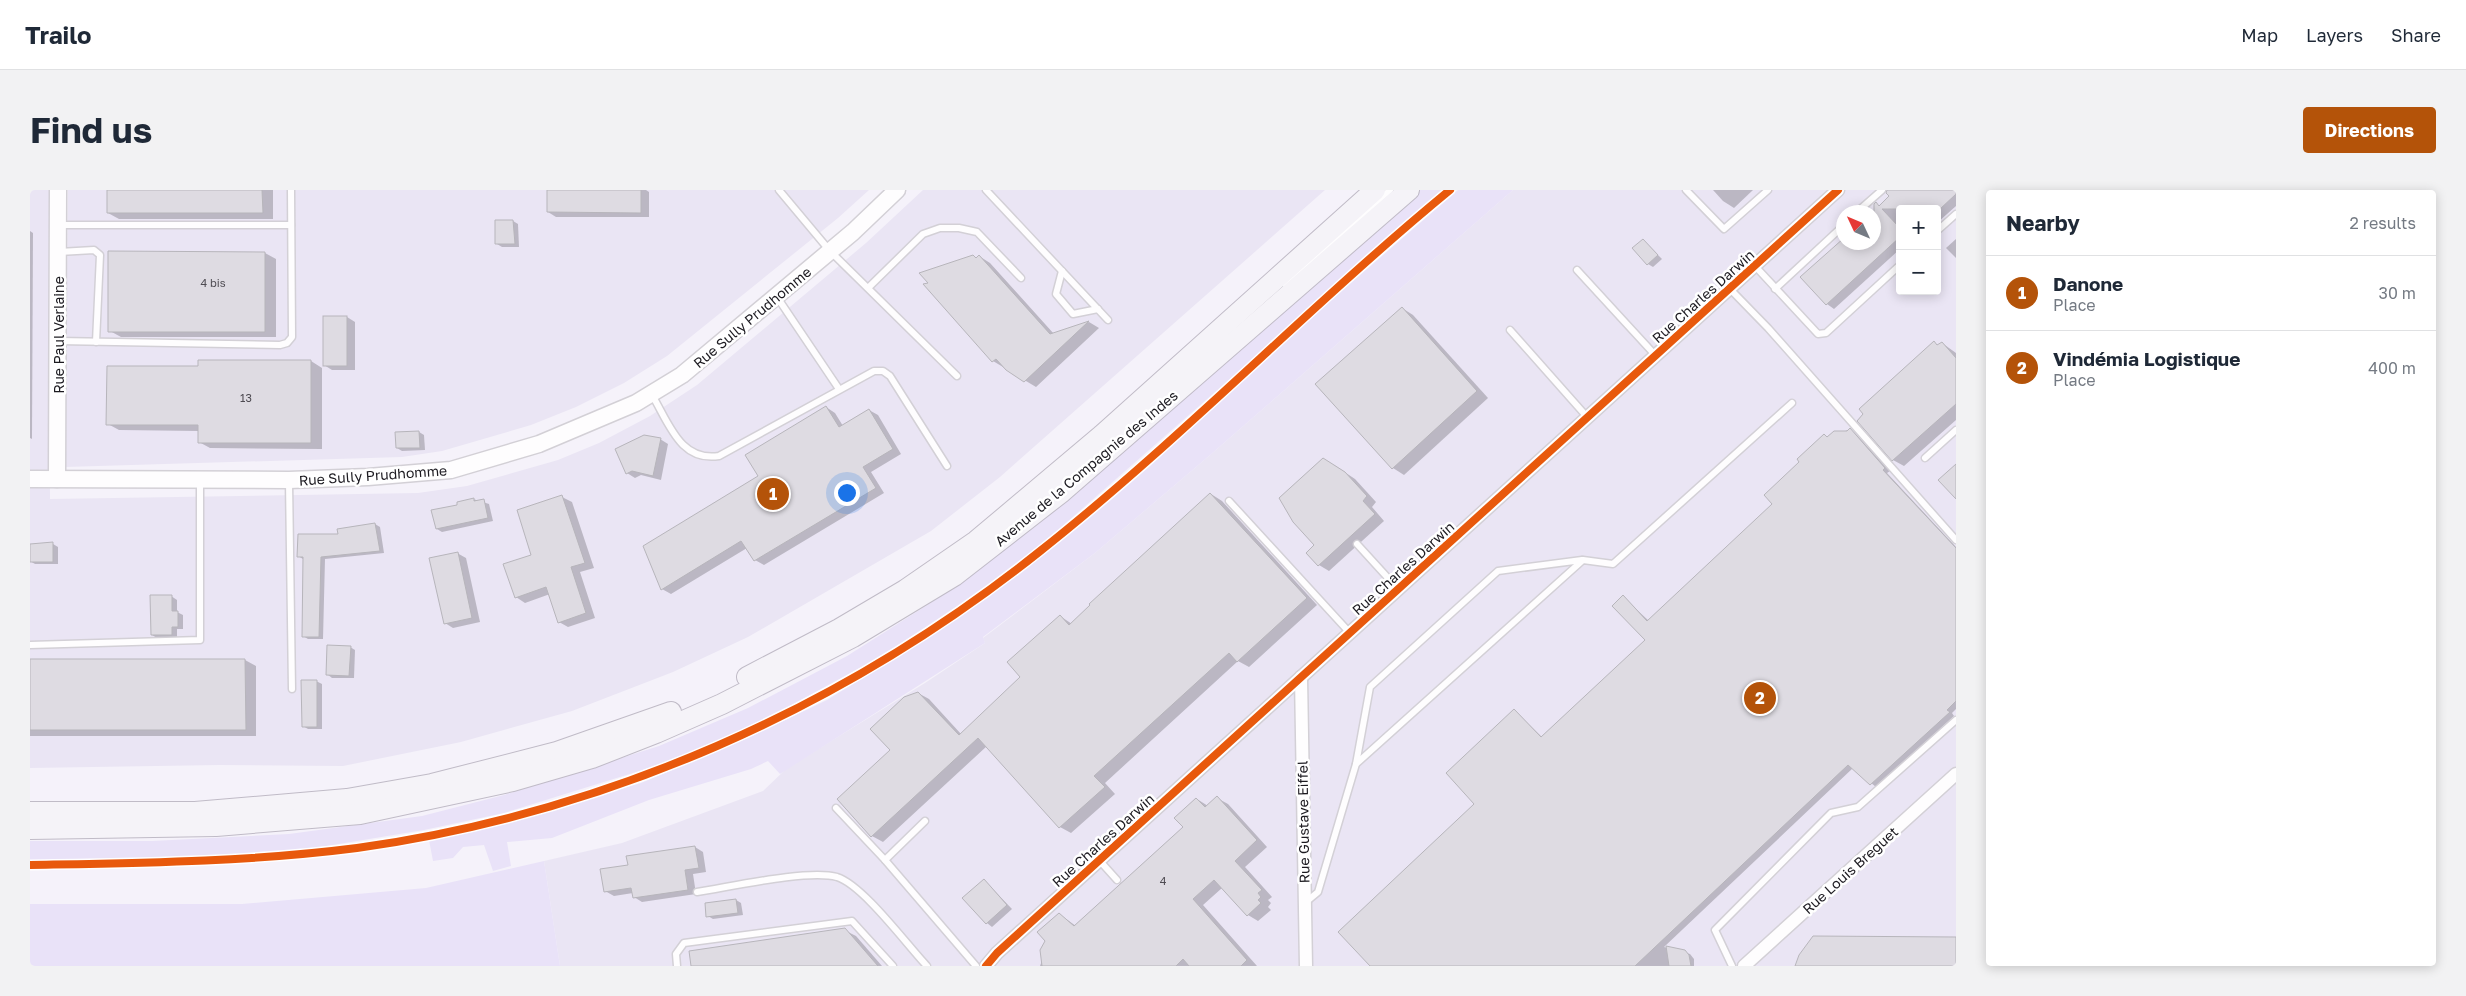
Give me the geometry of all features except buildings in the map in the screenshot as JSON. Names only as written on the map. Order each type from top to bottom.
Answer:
[{"type":"main road","name":"Avenue de la Compagnie des Indes","points":[[30,811],[195,812],[346,800],[432,784],[557,752],[651,721],[732,685],[839,629],[897,595],[976,541],[1102,435],[1375,190]]},
{"type":"main road","name":"Avenue de la Compagnie des Indes","points":[[30,829],[216,826],[360,814],[513,781],[592,758],[656,734],[722,704],[818,657],[896,613],[954,576],[1062,492],[1409,190]]},
{"type":"street","name":"Rue Paul Verlaine","points":[[57,479],[58,190]]},
{"type":"street","name":"Rue Sully Prudhomme","points":[[30,479],[200,481],[368,477],[451,470],[539,444],[587,426],[651,394],[682,375],[830,251],[897,190]]},
{"type":"street","name":"Rue Charles Darwin","points":[[986,966],[997,953],[1099,860],[1838,190]]},
{"type":"street","name":"Rue Gustave Eiffel","points":[[1301,678],[1306,966]]},
{"type":"street","name":"Rue Louis Breguet","points":[[1744,966],[1956,774]]},
{"type":"lane","points":[[58,341],[280,345],[288,343],[292,337],[292,190]]},
{"type":"lane","points":[[779,190],[830,251],[869,287],[957,376]]},
{"type":"lane","points":[[986,190],[1108,320]]},
{"type":"lane","points":[[1282,286],[1390,190]]},
{"type":"lane","points":[[1686,190],[1724,229],[1768,190]]},
{"type":"lane","points":[[1865,205],[1882,190]]},
{"type":"lane","points":[[1941,227],[1956,214]]},
{"type":"lane","points":[[58,225],[291,225]]},
{"type":"lane","points":[[869,287],[923,234],[940,228],[959,228],[977,232],[1021,278]]},
{"type":"lane","points":[[1774,288],[1836,232]]},
{"type":"lane","points":[[58,252],[94,250],[100,255],[96,342]]},
{"type":"lane","points":[[1755,266],[1814,332],[1822,334],[1829,330],[1896,270]]},
{"type":"lane","points":[[1577,270],[1656,356]]},
{"type":"lane","points":[[1062,271],[1056,294],[1073,314],[1098,309]]},
{"type":"lane","points":[[1730,289],[1768,328],[1956,540]]},
{"type":"lane","points":[[776,296],[839,389]]},
{"type":"lane","points":[[1510,330],[1588,418]]},
{"type":"lane","points":[[651,394],[681,443],[688,451],[708,458],[719,456],[874,371],[887,373],[946,466]]},
{"type":"lane","points":[[1305,902],[1318,892],[1356,764],[1370,687],[1498,571],[1583,560],[1613,564],[1792,403]]},
{"type":"lane","points":[[1925,458],[1956,430]]},
{"type":"lane","points":[[289,480],[292,689]]},
{"type":"lane","points":[[30,645],[200,640],[200,481]]},
{"type":"lane","name":"Avenue de la Compagnie des Indes","points":[[515,772],[550,763],[633,735],[684,714],[801,658],[921,589],[988,543],[1053,488]]},
{"type":"lane","points":[[1229,501],[1350,633]]},
{"type":"lane","points":[[1357,544],[1398,589]]},
{"type":"lane","points":[[1356,764],[1583,560]]},
{"type":"lane","points":[[1732,966],[1715,930],[1831,813],[1858,807],[1956,720]]},
{"type":"lane","points":[[30,822],[188,821],[287,814],[372,805],[498,776]]},
{"type":"lane","points":[[836,808],[885,860],[976,966]]},
{"type":"lane","points":[[885,860],[925,821]]},
{"type":"lane","points":[[1099,860],[1118,880]]},
{"type":"lane","points":[[697,892],[799,876],[819,875],[838,878],[858,891],[927,966]]},
{"type":"lane","points":[[678,966],[676,954],[684,943],[852,921],[893,966]]},
{"type":"shaded area","points":[[30,190],[49,190],[50,499],[418,493],[467,486],[558,460],[599,443],[650,416],[697,385],[866,243],[923,190],[1325,190],[1000,477],[931,531],[748,637],[673,672],[572,711],[461,742],[343,766],[219,765],[30,768]]},
{"type":"shaded area","points":[[68,190],[869,190],[838,218],[667,356],[624,383],[576,407],[531,425],[442,451],[402,457],[65,467]]},
{"type":"shaded area","points":[[1420,190],[1445,190],[1050,537],[976,594],[880,657],[762,721],[665,763],[504,813],[424,830],[290,852],[152,858],[30,860],[30,841],[152,841],[289,834],[422,816],[504,795],[659,746],[748,708],[847,656],[954,588],[1041,522]]},
{"type":"shaded area","points":[[1458,190],[1513,190],[1209,456],[1095,553],[983,637],[985,643],[780,774],[768,761],[751,769],[649,800],[552,838],[507,842],[511,866],[493,871],[484,845],[463,847],[453,858],[433,861],[429,840],[484,829],[641,783],[748,738],[827,700],[916,645],[982,601],[1061,541],[1276,348]]},
{"type":"shaded area","points":[[1513,190],[1956,190],[1956,966],[560,966],[544,861],[622,843],[763,791],[786,769],[925,683],[985,643],[983,638],[1095,553],[1209,456]]},
{"type":"shaded area","points":[[544,861],[560,966],[30,966],[30,904],[242,904],[426,888]]},
{"type":"cycle path","points":[[30,865],[234,859],[316,853],[450,832],[541,809],[630,780],[718,746],[802,705],[884,660],[963,608],[1039,552],[1144,464],[1346,280],[1450,190]]},
{"type":"cycle path","points":[[986,966],[997,953],[1838,190]]},
{"type":"place","name":"Danone","points":[[773,494]]},
{"type":"place","name":"Vindémia Logistique","points":[[1760,698]]}]
